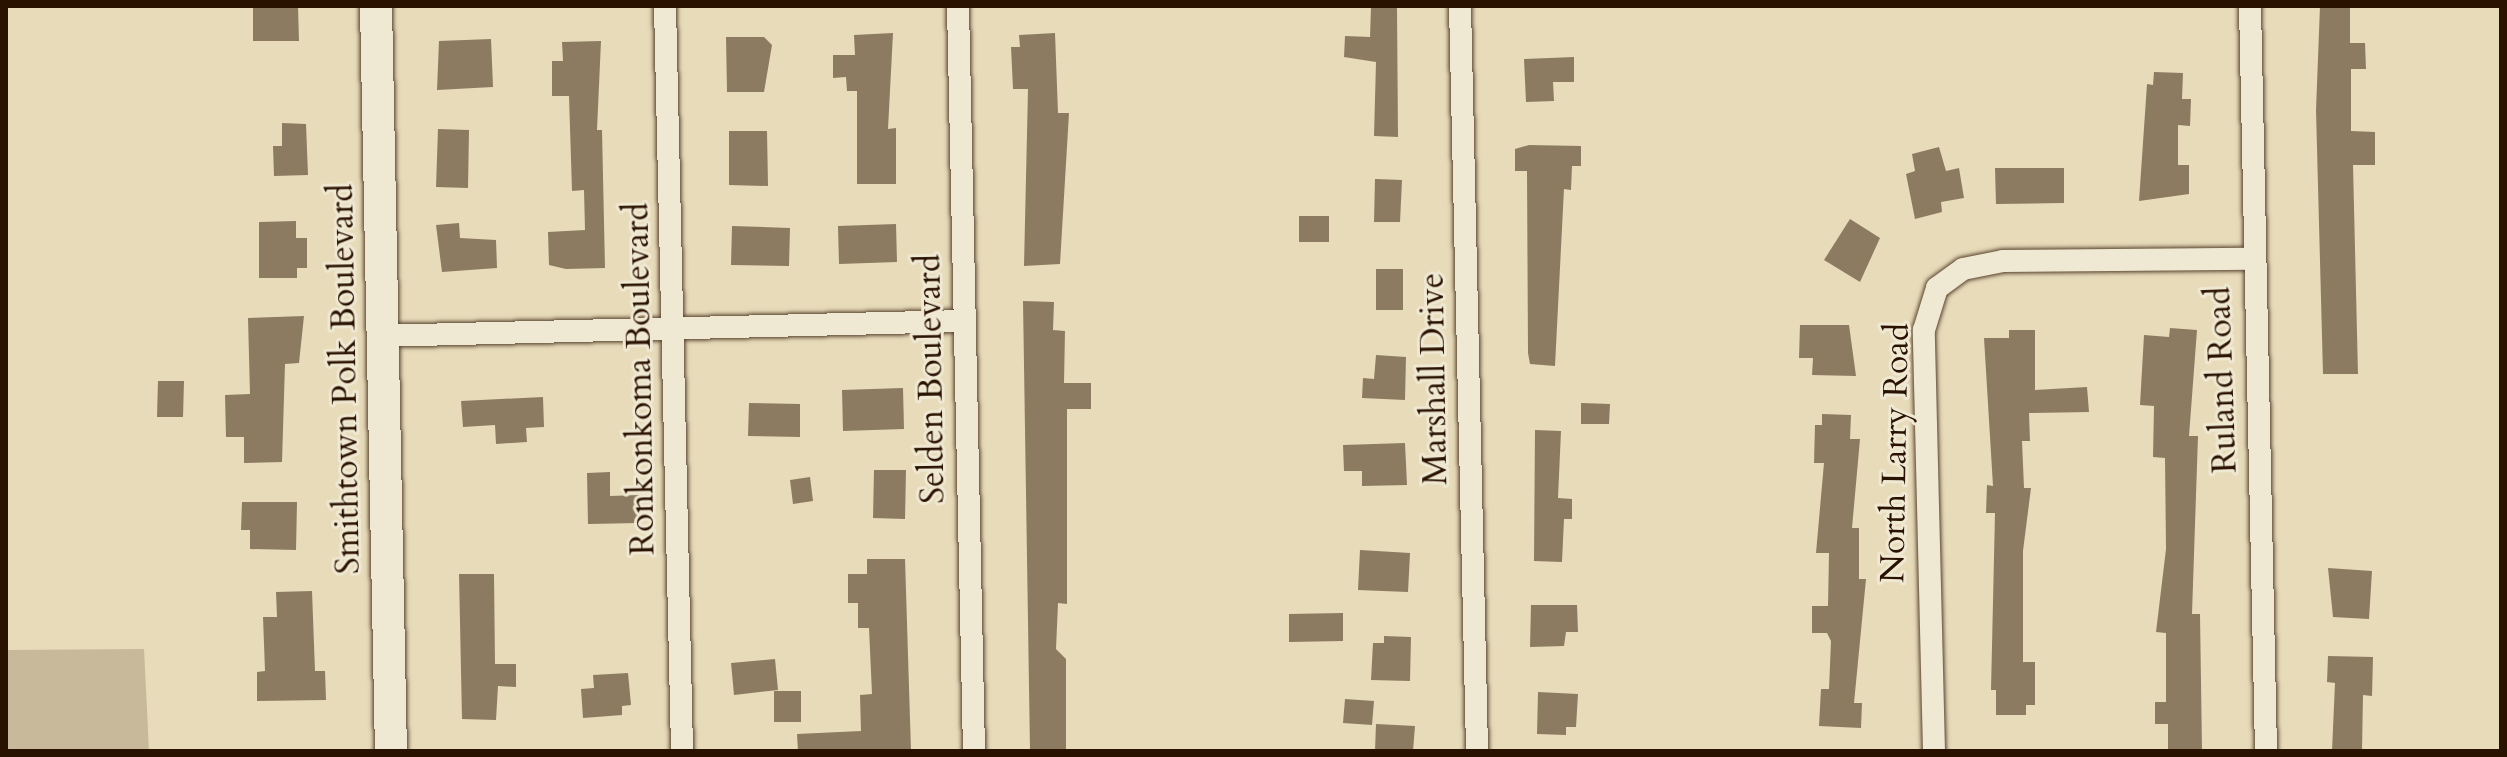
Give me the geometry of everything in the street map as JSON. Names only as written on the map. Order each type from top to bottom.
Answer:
[{"type":"street","name":"Smithtown Polk Boulevard","points":[[376,6],[379,336],[391,751]]},
{"type":"street","name":"Ronkonkoma Boulevard","points":[[665,6],[682,751]]},
{"type":"street","name":"Selden Boulevard","points":[[958,6],[974,751]]},
{"type":"street","name":"Marshall Drive","points":[[1460,6],[1477,751]]},
{"type":"street","name":"Ruland Road","points":[[2250,6],[2252,259],[2266,751]]},
{"type":"street","name":"North Larry Road","points":[[1934,751],[1924,330],[1937,288],[1963,269],[2003,261],[2252,259]]},
{"type":"street","points":[[379,336],[964,321]]},
{"type":"shaded area","points":[[144,649],[149,751],[6,751],[6,650]]},
{"type":"building","points":[[253,6],[298,6],[299,41],[253,41]]},
{"type":"building","points":[[2320,6],[2350,6],[2350,43],[2365,43],[2366,69],[2351,69],[2351,131],[2375,132],[2375,165],[2353,165],[2358,374],[2323,374],[2316,110]]},
{"type":"building","points":[[1371,7],[1397,7],[1398,137],[1374,136],[1376,62],[1344,57],[1345,36],[1370,37]]},
{"type":"building","points":[[893,33],[888,129],[896,128],[896,184],[857,184],[857,91],[847,91],[846,77],[833,78],[833,55],[855,55],[854,35]]},
{"type":"building","points":[[1055,33],[1058,113],[1069,113],[1060,264],[1024,266],[1028,89],[1013,89],[1011,47],[1020,47],[1019,35]]},
{"type":"building","points":[[726,37],[764,37],[772,45],[764,92],[727,92]]},
{"type":"building","points":[[491,39],[493,87],[437,90],[439,41]]},
{"type":"building","points":[[601,41],[597,130],[602,130],[605,268],[566,269],[549,265],[548,232],[585,230],[584,190],[572,191],[569,96],[552,96],[552,61],[563,61],[562,42]]},
{"type":"building","points":[[1574,57],[1574,82],[1553,82],[1554,101],[1526,102],[1524,59]]},
{"type":"building","points":[[2154,72],[2183,73],[2182,99],[2191,99],[2190,126],[2178,125],[2178,165],[2189,165],[2189,194],[2139,201],[2147,84],[2153,85]]},
{"type":"building","points":[[282,123],[306,124],[308,175],[274,176],[273,146],[282,146]]},
{"type":"building","points":[[438,129],[469,130],[468,188],[436,187]]},
{"type":"building","points":[[729,131],[767,131],[768,186],[729,185]]},
{"type":"building","points":[[1529,145],[1581,146],[1581,166],[1572,166],[1571,190],[1564,189],[1555,366],[1530,364],[1528,353],[1527,171],[1515,171],[1515,149]]},
{"type":"building","points":[[1939,147],[1946,171],[1959,168],[1964,198],[1941,202],[1942,212],[1915,219],[1906,174],[1915,171],[1912,154]]},
{"type":"building","points":[[1995,168],[2064,168],[2064,203],[1996,204]]},
{"type":"building","points":[[1375,179],[1402,180],[1400,222],[1374,222]]},
{"type":"building","points":[[1299,216],[1329,216],[1329,242],[1299,242]]},
{"type":"building","points":[[1850,219],[1880,238],[1860,282],[1824,260]]},
{"type":"building","points":[[296,221],[296,238],[307,238],[307,268],[297,268],[297,278],[259,278],[259,222]]},
{"type":"building","points":[[459,223],[460,238],[496,240],[497,268],[442,272],[436,225]]},
{"type":"building","points":[[896,224],[897,262],[839,264],[838,226]]},
{"type":"building","points":[[732,226],[790,228],[789,266],[731,265]]},
{"type":"building","points":[[1376,269],[1403,269],[1403,310],[1376,310]]},
{"type":"building","points":[[1023,301],[1054,302],[1053,330],[1065,331],[1064,383],[1091,383],[1091,409],[1067,409],[1067,604],[1058,603],[1056,649],[1066,659],[1066,751],[1030,751]]},
{"type":"building","points":[[304,316],[299,363],[285,364],[282,462],[244,463],[244,437],[226,437],[225,395],[250,394],[248,318]]},
{"type":"building","points":[[1800,325],[1849,325],[1856,376],[1812,375],[1813,358],[1799,358]]},
{"type":"building","points":[[2170,328],[2197,330],[2189,436],[2198,436],[2192,614],[2200,614],[2202,751],[2168,751],[2168,724],[2155,724],[2155,702],[2166,702],[2166,633],[2156,632],[2166,549],[2165,458],[2153,457],[2154,406],[2140,405],[2144,335],[2169,337]]},
{"type":"building","points":[[2009,330],[2035,330],[2035,390],[2087,387],[2089,412],[2029,413],[2030,441],[2022,441],[2024,488],[2031,488],[2023,551],[2023,662],[2035,662],[2035,705],[2026,705],[2026,715],[1996,715],[1996,690],[1991,690],[1995,513],[1986,513],[1987,485],[1993,486],[1984,338],[2009,338]]},
{"type":"building","points":[[1376,355],[1406,357],[1405,400],[1362,398],[1363,378],[1374,379]]},
{"type":"building","points":[[158,381],[184,381],[183,417],[157,417]]},
{"type":"building","points":[[903,388],[904,429],[843,431],[842,390]]},
{"type":"building","points":[[543,397],[544,427],[526,428],[527,442],[496,444],[495,425],[463,427],[461,401]]},
{"type":"building","points":[[749,403],[800,404],[800,437],[748,436]]},
{"type":"building","points":[[1581,403],[1610,404],[1609,424],[1581,424]]},
{"type":"building","points":[[1822,414],[1851,415],[1850,439],[1860,439],[1852,528],[1859,528],[1859,579],[1866,579],[1854,703],[1862,703],[1861,728],[1819,726],[1821,689],[1829,689],[1831,641],[1827,633],[1812,633],[1812,606],[1828,606],[1829,553],[1816,553],[1824,463],[1814,463],[1815,425],[1822,425]]},
{"type":"building","points":[[1535,430],[1561,431],[1558,498],[1572,499],[1572,519],[1564,519],[1562,562],[1534,561]]},
{"type":"building","points":[[1405,443],[1407,485],[1362,486],[1362,471],[1344,471],[1343,445]]},
{"type":"building","points":[[874,470],[906,470],[905,519],[873,518]]},
{"type":"building","points":[[610,472],[610,496],[639,495],[639,523],[588,524],[587,473]]},
{"type":"building","points":[[810,477],[813,501],[793,504],[790,480]]},
{"type":"building","points":[[242,502],[297,502],[296,550],[250,549],[250,530],[241,530]]},
{"type":"building","points":[[1360,550],[1410,553],[1408,592],[1358,590]]},
{"type":"building","points":[[867,559],[905,559],[911,751],[798,751],[797,734],[861,731],[860,695],[872,694],[869,628],[858,628],[858,603],[848,603],[848,574],[867,574]]},
{"type":"building","points":[[2328,568],[2372,571],[2369,619],[2333,617]]},
{"type":"building","points":[[459,574],[494,574],[495,664],[516,664],[516,687],[498,686],[496,720],[462,719]]},
{"type":"building","points":[[312,591],[315,671],[325,671],[326,700],[257,701],[257,672],[265,671],[263,617],[277,617],[276,592]]},
{"type":"building","points":[[1531,605],[1577,605],[1578,632],[1566,632],[1564,646],[1530,647]]},
{"type":"building","points":[[1343,613],[1343,641],[1289,642],[1289,614]]},
{"type":"building","points":[[1384,636],[1411,637],[1410,681],[1371,680],[1373,643],[1384,643]]},
{"type":"building","points":[[2328,656],[2373,657],[2372,696],[2363,695],[2362,751],[2332,751],[2335,683],[2327,682]]},
{"type":"building","points":[[775,659],[778,690],[734,695],[731,663]]},
{"type":"building","points":[[628,673],[631,705],[622,706],[622,715],[583,718],[581,689],[594,688],[593,675]]},
{"type":"building","points":[[774,691],[801,691],[801,722],[774,722]]},
{"type":"building","points":[[1538,692],[1578,694],[1576,727],[1566,727],[1566,735],[1537,734]]},
{"type":"building","points":[[1345,699],[1374,701],[1372,725],[1343,723]]},
{"type":"building","points":[[1376,724],[1415,726],[1413,751],[1375,751]]}]
